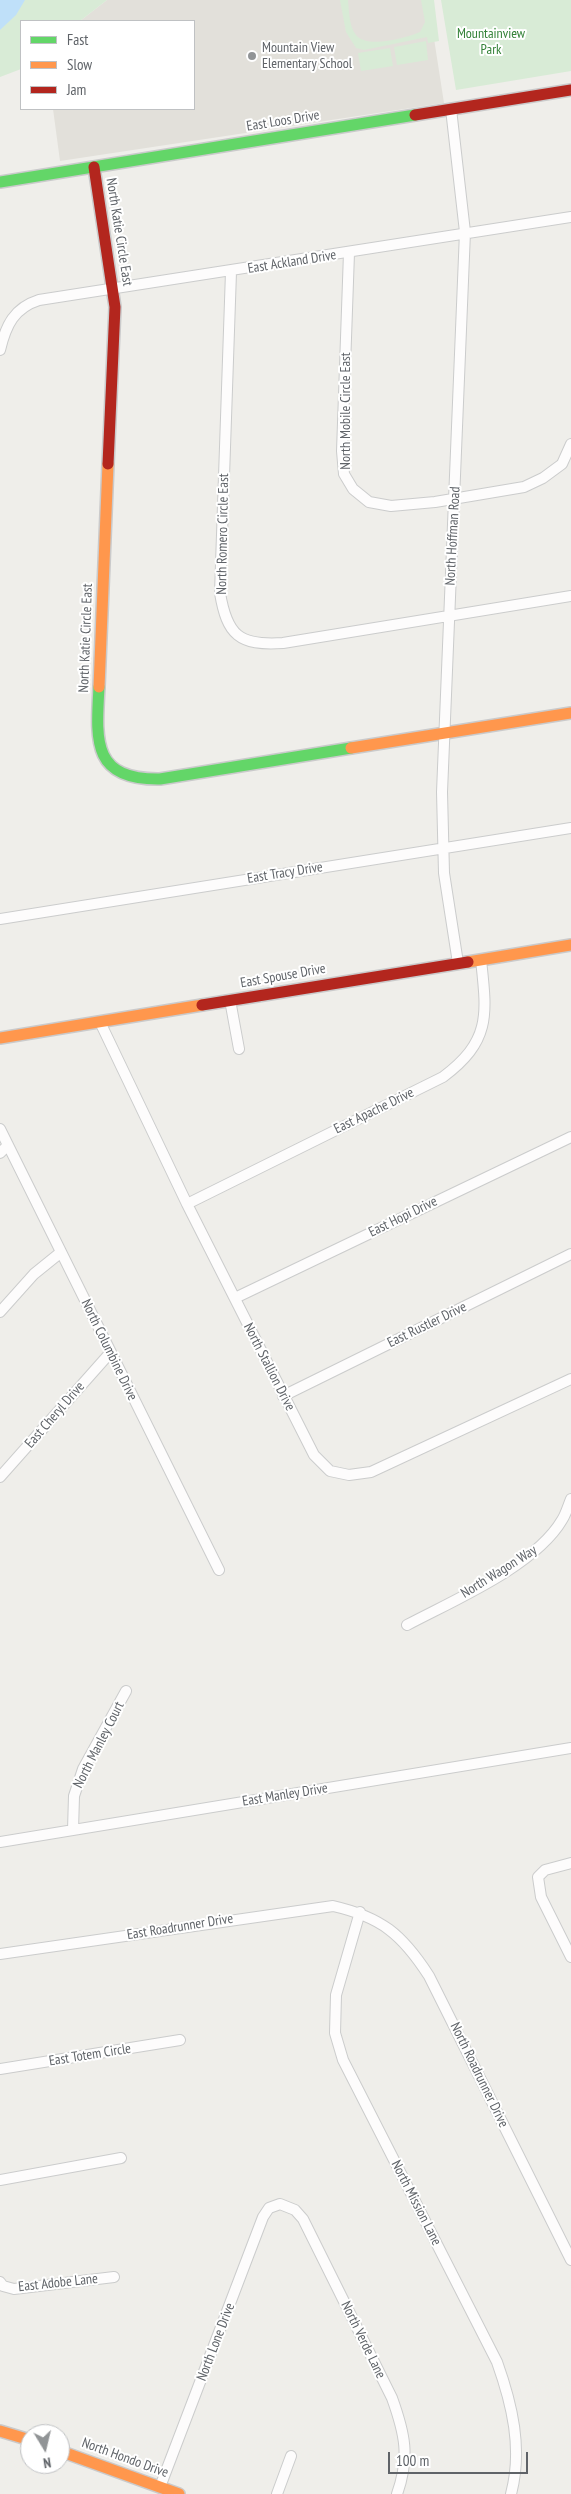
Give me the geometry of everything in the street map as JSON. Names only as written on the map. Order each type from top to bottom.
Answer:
[{"type":"street","name":"East Loos Drive","points":[[0,182],[571,90]]},
{"type":"street","name":"North Hoffman Road","points":[[450,109],[465,232],[456,497],[442,792],[442,848],[458,963]]},
{"type":"street","name":"North Katie Circle East","points":[[94,167],[115,306],[97,724],[100,746],[107,762],[117,772],[129,779],[160,779],[571,713]]},
{"type":"street","name":"East Ackland Drive","points":[[0,350],[3,335],[15,313],[25,305],[39,300],[231,272],[465,232],[571,217]]},
{"type":"street","name":"North Mobile Circle East","points":[[349,252],[342,451],[344,474],[353,489],[369,502],[391,506],[435,502],[524,486],[543,478],[562,464],[571,444]]},
{"type":"street","name":"North Romero Circle East","points":[[231,272],[220,593],[223,616],[232,631],[245,640],[264,644],[571,596]]},
{"type":"street","name":"East Tracy Drive","points":[[0,919],[571,828]]},
{"type":"street","name":"East Spouse Drive","points":[[0,1038],[571,945]]},
{"type":"street","name":"East Apache Drive","points":[[187,1204],[443,1077],[460,1064],[472,1050],[483,1025],[484,990],[481,960]]},
{"type":"street","points":[[230,1000],[239,1049]]},
{"type":"street","name":"North Stallion Drive","points":[[100,1022],[187,1204],[283,1396],[314,1455],[330,1471],[349,1475],[371,1472],[571,1379]]},
{"type":"street","name":"North Columbine Drive","points":[[0,1129],[4,1149],[60,1253],[219,1570]]},
{"type":"street","name":"East Hopi Drive","points":[[235,1298],[571,1137]]},
{"type":"street","points":[[0,1312],[34,1274],[60,1253]]},
{"type":"street","name":"East Rustler Drive","points":[[283,1396],[571,1254]]},
{"type":"street","name":"East Cheryl Drive","points":[[0,1477],[110,1353]]},
{"type":"street","name":"North Wagon Way","points":[[407,1625],[473,1590],[534,1551],[551,1535],[563,1519],[571,1499]]},
{"type":"street","name":"North Manley Court","points":[[73,1830],[74,1796],[83,1769],[126,1691]]},
{"type":"street","name":"East Manley Drive","points":[[0,1842],[571,1748]]},
{"type":"street","points":[[571,1863],[545,1870],[538,1877],[540,1897],[571,1957]]},
{"type":"street","name":"East Roadrunner Drive","points":[[0,1954],[303,1908],[333,1906],[360,1912]]},
{"type":"street","name":"North Roadrunner Drive","points":[[360,1912],[385,1924],[404,1940],[429,1976],[571,2260]]},
{"type":"street","name":"North Mission Lane","points":[[360,1912],[336,1995],[335,2033],[343,2060],[497,2362],[513,2414],[516,2449],[511,2494]]},
{"type":"street","name":"East Totem Circle","points":[[0,2069],[180,2040]]},
{"type":"street","points":[[0,2180],[121,2158]]},
{"type":"street","name":"North Lone Drive","points":[[160,2487],[263,2217],[269,2208],[280,2204]]},
{"type":"street","name":"North Verde Lane","points":[[280,2204],[295,2210],[303,2219],[392,2398],[402,2425],[405,2445],[404,2474],[397,2494]]},
{"type":"street","name":"East Adobe Lane","points":[[1,2284],[14,2289],[114,2277]]},
{"type":"street","points":[[0,2431],[20,2437]]},
{"type":"street","name":"North Hondo Drive","points":[[70,2455],[179,2494]]},
{"type":"street","points":[[277,2494],[291,2456]]},
{"type":"shaded area","points":[[107,0],[428,0],[444,103],[60,161],[53,110],[195,110],[195,20],[81,20]]},
{"type":"green space","points":[[0,0],[107,0],[81,20],[20,20],[20,69],[0,77]]},
{"type":"green space","points":[[340,0],[348,0],[351,23],[356,35],[361,39],[377,42],[406,37],[420,32],[425,22],[421,0],[434,0],[439,41],[428,43],[427,37],[364,50],[356,48],[346,32]]},
{"type":"green space","name":"Mountainview Park","points":[[441,0],[571,0],[571,71],[456,90]]},
{"type":"green space","points":[[426,41],[428,60],[397,65],[394,47]]},
{"type":"green space","points":[[390,48],[393,66],[361,71],[358,53]]},
{"type":"water","points":[[0,0],[25,0],[16,15],[0,30]]},
{"type":"traffic: fast","points":[[0,182],[415,115]]},
{"type":"traffic: fast","points":[[99,687],[98,724],[99,740],[103,754],[110,765],[121,773],[138,778],[160,779],[351,748]]},
{"type":"traffic: slow","points":[[99,687],[108,464]]},
{"type":"traffic: slow","points":[[351,748],[571,713]]},
{"type":"traffic: slow","points":[[468,962],[571,945]]},
{"type":"traffic: slow","points":[[0,1038],[202,1005]]},
{"type":"traffic: slow","points":[[0,2431],[20,2437]]},
{"type":"traffic: slow","points":[[70,2455],[179,2494]]},
{"type":"traffic: jam","points":[[415,115],[571,90]]},
{"type":"traffic: jam","points":[[94,167],[115,307],[108,464]]},
{"type":"traffic: jam","points":[[202,1005],[468,962]]},
{"type":"place","name":"Mountain View Elementary School","points":[[252,56]]}]
